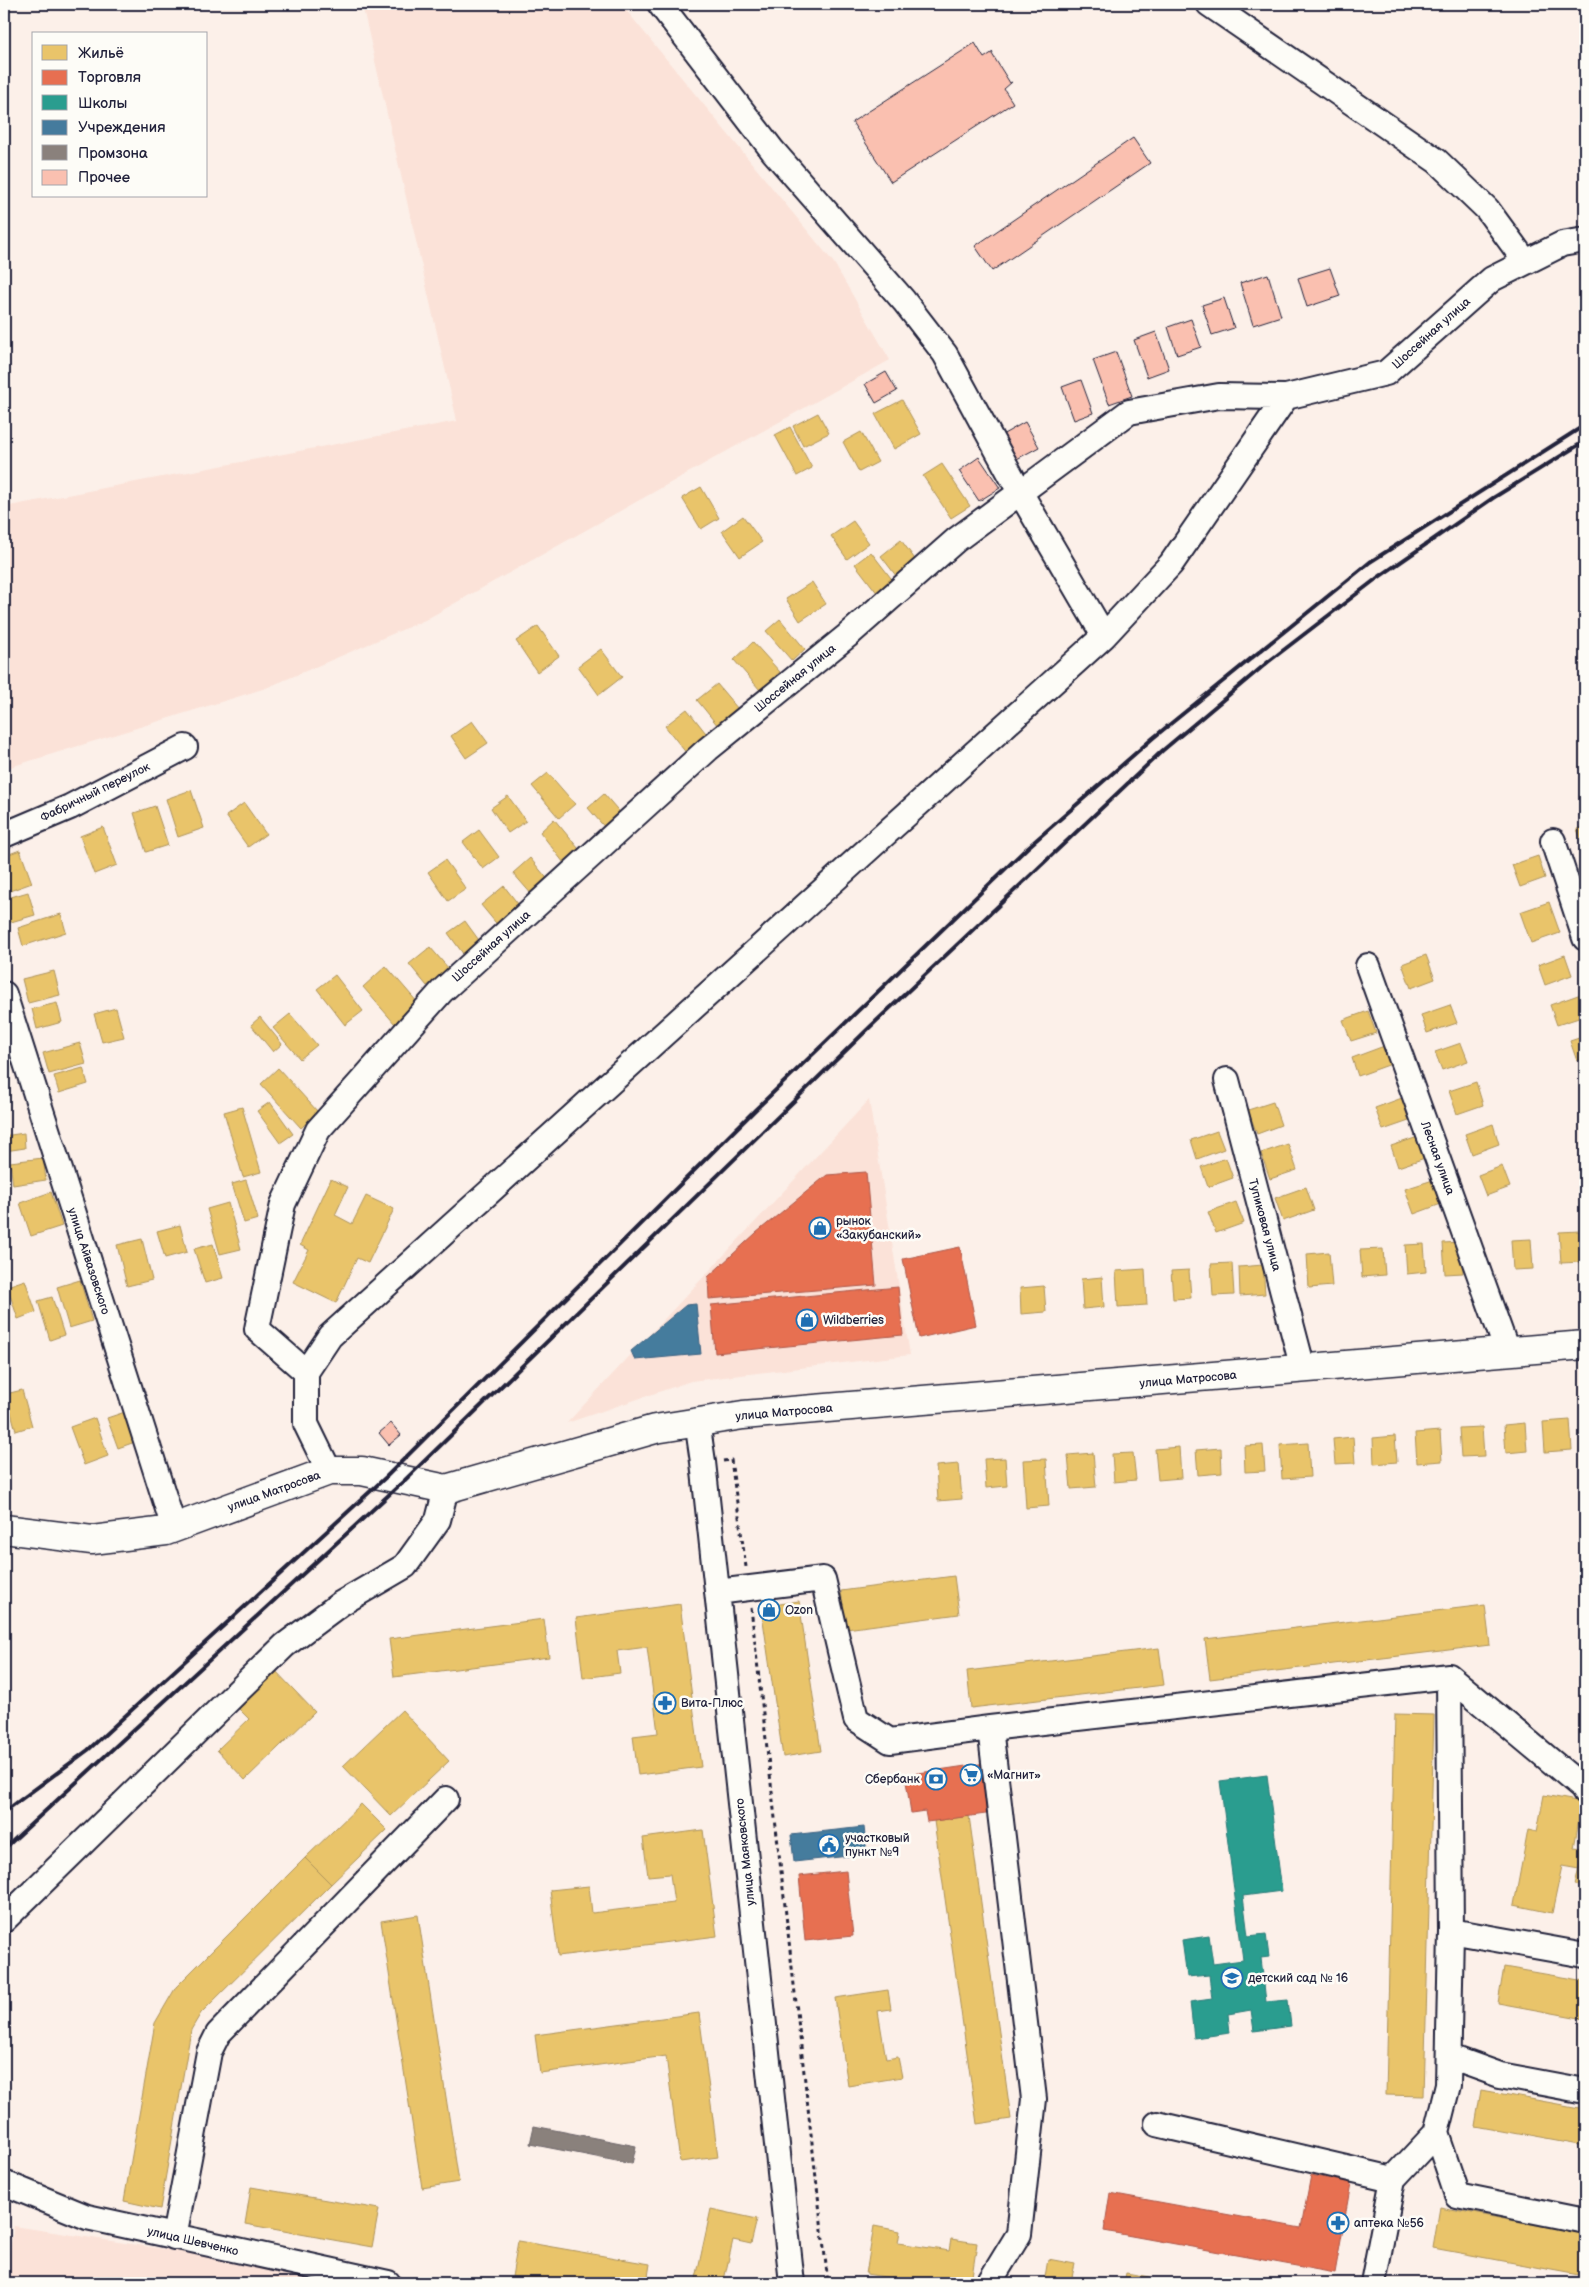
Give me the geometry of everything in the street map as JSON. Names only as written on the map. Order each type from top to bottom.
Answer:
[{"type":"main road","name":"улица Матросова","points":[[4,1530],[92,1540],[166,1531],[329,1472],[362,1471],[446,1490],[655,1429],[743,1414],[1303,1370],[1585,1345]]},
{"type":"street","points":[[660,4],[773,151],[904,301],[945,354],[1020,492],[1104,636]]},
{"type":"street","points":[[1209,4],[1437,161],[1487,209],[1525,262]]},
{"type":"street","name":"Шоссейная улица","points":[[306,1372],[257,1328],[283,1204],[318,1130],[442,991],[700,755],[847,636],[956,540],[1129,412],[1219,396],[1286,397],[1386,373],[1492,279],[1562,244],[1585,240]]},
{"type":"street","points":[[329,1472],[306,1424],[306,1372],[330,1336],[1104,636],[1171,564],[1286,397]]},
{"type":"street","name":"Фабричный переулок","points":[[4,835],[70,807],[185,748]]},
{"type":"street","points":[[1553,841],[1585,938]]},
{"type":"street","name":"Лесная улица","points":[[1368,966],[1507,1351]]},
{"type":"street","name":"улица Айвазовского","points":[[4,994],[174,1528]]},
{"type":"street","name":"Тупиковая улица","points":[[1227,1080],[1303,1370]]},
{"type":"street","name":"улица Маяковского","points":[[696,1421],[703,1462],[792,2283]]},
{"type":"street","points":[[4,1920],[285,1645],[340,1604],[405,1566],[438,1520],[446,1490]]},
{"type":"street","points":[[717,1592],[823,1579],[856,1719],[890,1741],[1449,1676],[1582,1787],[1585,1792]]},
{"type":"street","points":[[1378,2282],[1393,2179],[1436,2133],[1448,2085],[1451,1932],[1449,1676]]},
{"type":"street","points":[[989,2283],[1019,2234],[1034,2099],[990,1728]]},
{"type":"street","points":[[174,2237],[208,2052],[218,2034],[446,1799]]},
{"type":"street","points":[[1451,1932],[1585,1955]]},
{"type":"street","points":[[1450,2057],[1500,2075],[1585,2091]]},
{"type":"street","points":[[1157,2124],[1393,2179]]},
{"type":"street","points":[[1436,2133],[1457,2195],[1585,2221]]},
{"type":"street","name":"улица Шевченко","points":[[4,2183],[87,2216],[174,2237],[388,2283]]},
{"type":"path","points":[[703,1462],[731,1460],[748,1588],[828,2283]]},
{"type":"shaded area","points":[[362,4],[621,4],[834,263],[890,360],[425,620],[266,688],[4,769],[4,507],[457,421]]},
{"type":"shaded area","name":"рынок «Закубанский»","points":[[869,1100],[910,1355],[691,1381],[567,1423]]},
{"type":"shaded area","points":[[14,2226],[385,2283],[4,2283]]},
{"type":"building: Жильё","points":[[902,400],[921,434],[894,449],[875,414]]},
{"type":"building: Жильё","points":[[818,413],[829,433],[803,446],[793,426]]},
{"type":"building: Жильё","points":[[790,427],[812,468],[797,476],[775,435]]},
{"type":"building: Жильё","points":[[861,432],[878,462],[859,472],[843,442]]},
{"type":"building: Жильё","points":[[942,464],[970,506],[951,518],[923,476]]},
{"type":"building: Жильё","points":[[701,487],[719,518],[701,529],[682,498]]},
{"type":"building: Жильё","points":[[743,516],[762,542],[740,557],[722,531]]},
{"type":"building: Жильё","points":[[853,521],[869,543],[847,559],[831,536]]},
{"type":"building: Жильё","points":[[901,540],[917,562],[897,577],[881,556]]},
{"type":"building: Жильё","points":[[871,552],[894,582],[878,594],[855,564]]},
{"type":"building: Жильё","points":[[812,582],[826,604],[800,621],[786,599]]},
{"type":"building: Жильё","points":[[780,619],[805,649],[792,661],[766,631]]},
{"type":"building: Жильё","points":[[538,626],[559,656],[537,672],[516,641]]},
{"type":"building: Жильё","points":[[753,642],[780,672],[760,690],[734,660]]},
{"type":"building: Жильё","points":[[601,649],[622,677],[599,695],[578,666]]},
{"type":"building: Жильё","points":[[717,684],[738,709],[718,726],[697,700]]},
{"type":"building: Жильё","points":[[687,709],[709,737],[687,754],[665,726]]},
{"type":"building: Жильё","points":[[472,721],[488,743],[466,758],[451,736]]},
{"type":"building: Жильё","points":[[548,773],[575,804],[559,818],[532,786]]},
{"type":"building: Жильё","points":[[191,790],[204,828],[178,837],[166,799]]},
{"type":"building: Жильё","points":[[604,794],[623,816],[607,830],[588,808]]},
{"type":"building: Жильё","points":[[508,796],[526,821],[508,833],[491,808]]},
{"type":"building: Жильё","points":[[244,803],[266,834],[248,847],[226,816]]},
{"type":"building: Жильё","points":[[155,806],[168,845],[146,852],[134,813]]},
{"type":"building: Жильё","points":[[554,819],[583,854],[567,867],[540,832]]},
{"type":"building: Жильё","points":[[1585,826],[1585,847],[1584,848],[1577,829]]},
{"type":"building: Жильё","points":[[103,827],[117,865],[94,874],[80,836]]},
{"type":"building: Жильё","points":[[479,830],[499,857],[483,869],[463,842]]},
{"type":"building: Жильё","points":[[20,850],[32,883],[4,893],[4,856]]},
{"type":"building: Жильё","points":[[1538,856],[1545,878],[1520,887],[1512,865]]},
{"type":"building: Жильё","points":[[530,858],[550,882],[533,896],[513,873]]},
{"type":"building: Жильё","points":[[445,860],[466,889],[448,901],[428,872]]},
{"type":"building: Жильё","points":[[504,886],[522,909],[500,928],[481,905]]},
{"type":"building: Жильё","points":[[28,892],[35,915],[4,924],[4,899]]},
{"type":"building: Жильё","points":[[1549,902],[1560,933],[1531,943],[1520,912]]},
{"type":"building: Жильё","points":[[61,914],[66,932],[23,946],[18,928]]},
{"type":"building: Жильё","points":[[465,921],[481,943],[464,955],[448,933]]},
{"type":"building: Жильё","points":[[430,947],[449,969],[427,986],[409,964]]},
{"type":"building: Жильё","points":[[1426,955],[1435,979],[1411,988],[1402,964]]},
{"type":"building: Жильё","points":[[1565,955],[1572,975],[1545,985],[1538,965]]},
{"type":"building: Жильё","points":[[386,966],[418,1003],[395,1024],[363,987]]},
{"type":"building: Жильё","points":[[54,971],[60,995],[28,1003],[22,979]]},
{"type":"building: Жильё","points":[[335,975],[363,1011],[345,1025],[317,989]]},
{"type":"building: Жильё","points":[[1581,994],[1585,1006],[1585,1016],[1557,1025],[1550,1005]]},
{"type":"building: Жильё","points":[[57,1003],[62,1022],[37,1029],[32,1009]]},
{"type":"building: Жильё","points":[[1450,1005],[1457,1023],[1427,1033],[1421,1015]]},
{"type":"building: Жильё","points":[[116,1008],[124,1037],[102,1042],[94,1014]]},
{"type":"building: Жильё","points":[[1368,1011],[1376,1033],[1351,1041],[1343,1020]]},
{"type":"building: Жильё","points":[[290,1014],[317,1045],[300,1059],[273,1028]]},
{"type":"building: Жильё","points":[[260,1017],[282,1044],[273,1052],[251,1025]]},
{"type":"building: Жильё","points":[[1585,1036],[1585,1058],[1577,1061],[1570,1041]]},
{"type":"building: Жильё","points":[[80,1043],[86,1064],[49,1074],[43,1053]]},
{"type":"building: Жильё","points":[[1461,1043],[1468,1061],[1442,1070],[1435,1052]]},
{"type":"building: Жильё","points":[[1387,1045],[1394,1063],[1358,1076],[1352,1058]]},
{"type":"building: Жильё","points":[[4,1059],[10,1078],[4,1081]]},
{"type":"building: Жильё","points":[[83,1068],[88,1084],[59,1093],[54,1076]]},
{"type":"building: Жильё","points":[[278,1068],[318,1112],[301,1128],[261,1084]]},
{"type":"building: Жильё","points":[[1476,1082],[1483,1105],[1457,1114],[1449,1091]]},
{"type":"building: Жильё","points":[[1585,1084],[1585,1101],[1580,1086]]},
{"type":"building: Жильё","points":[[1402,1098],[1409,1121],[1383,1130],[1375,1108]]},
{"type":"building: Жильё","points":[[270,1102],[293,1134],[280,1143],[257,1111]]},
{"type":"building: Жильё","points":[[1273,1102],[1281,1125],[1257,1134],[1248,1110]]},
{"type":"building: Жильё","points":[[242,1107],[261,1172],[243,1177],[224,1112]]},
{"type":"building: Жильё","points":[[1493,1124],[1499,1144],[1472,1154],[1465,1134]]},
{"type":"building: Жильё","points":[[1217,1131],[1224,1149],[1197,1159],[1191,1140]]},
{"type":"building: Жильё","points":[[24,1133],[25,1148],[5,1151],[4,1136]]},
{"type":"building: Жильё","points":[[1418,1137],[1425,1158],[1398,1167],[1391,1146]]},
{"type":"building: Жильё","points":[[1288,1144],[1297,1170],[1270,1179],[1261,1153]]},
{"type":"building: Жильё","points":[[43,1158],[46,1180],[13,1185],[10,1162]]},
{"type":"building: Жильё","points":[[1226,1158],[1233,1178],[1208,1187],[1201,1167]]},
{"type":"building: Жильё","points":[[1502,1166],[1510,1187],[1486,1196],[1478,1175]]},
{"type":"building: Жильё","points":[[331,1179],[348,1187],[335,1215],[352,1224],[366,1196],[394,1209],[368,1263],[357,1258],[336,1303],[293,1282],[309,1250],[300,1245]]},
{"type":"building: Жильё","points":[[246,1180],[258,1219],[244,1223],[232,1184]]},
{"type":"building: Жильё","points":[[1433,1180],[1441,1204],[1414,1214],[1405,1189]]},
{"type":"building: Жильё","points":[[1306,1187],[1314,1210],[1283,1221],[1275,1198]]},
{"type":"building: Жильё","points":[[51,1192],[62,1226],[31,1236],[20,1203]]},
{"type":"building: Жильё","points":[[1236,1202],[1244,1223],[1216,1233],[1208,1212]]},
{"type":"building: Жильё","points":[[228,1203],[241,1249],[220,1254],[207,1209]]},
{"type":"building: Жильё","points":[[180,1225],[187,1252],[165,1258],[157,1231]]},
{"type":"building: Жильё","points":[[1580,1231],[1582,1262],[1561,1263],[1559,1232]]},
{"type":"building: Жильё","points":[[142,1239],[152,1280],[127,1286],[117,1245]]},
{"type":"building: Жильё","points":[[1531,1239],[1533,1269],[1513,1270],[1511,1240]]},
{"type":"building: Жильё","points":[[1461,1242],[1463,1273],[1445,1274],[1443,1243]]},
{"type":"building: Жильё","points":[[213,1244],[223,1278],[205,1283],[194,1249]]},
{"type":"building: Жильё","points":[[1424,1244],[1426,1272],[1407,1274],[1405,1245]]},
{"type":"building: Жильё","points":[[1383,1249],[1385,1275],[1362,1277],[1360,1250]]},
{"type":"building: Жильё","points":[[1329,1252],[1332,1286],[1309,1288],[1307,1254]]},
{"type":"building: Жильё","points":[[1232,1263],[1234,1295],[1213,1296],[1211,1264]]},
{"type":"building: Жильё","points":[[1263,1265],[1265,1294],[1240,1296],[1239,1267]]},
{"type":"building: Жильё","points":[[1145,1269],[1147,1305],[1118,1307],[1116,1271]]},
{"type":"building: Жильё","points":[[1189,1270],[1191,1298],[1173,1299],[1171,1271]]},
{"type":"building: Жильё","points":[[1102,1277],[1104,1307],[1083,1309],[1081,1279]]},
{"type":"building: Жильё","points":[[25,1280],[36,1312],[18,1319],[7,1286]]},
{"type":"building: Жильё","points":[[80,1280],[92,1321],[69,1328],[57,1287]]},
{"type":"building: Жильё","points":[[1044,1286],[1046,1312],[1021,1314],[1020,1288]]},
{"type":"building: Жильё","points":[[52,1297],[64,1335],[50,1340],[38,1301]]},
{"type":"building: Жильё","points":[[22,1390],[32,1426],[16,1431],[6,1394]]},
{"type":"building: Жильё","points":[[125,1412],[135,1442],[118,1448],[107,1418]]},
{"type":"building: Жильё","points":[[95,1418],[108,1456],[84,1465],[70,1427]]},
{"type":"building: Жильё","points":[[1570,1420],[1572,1450],[1545,1452],[1543,1422]]},
{"type":"building: Жильё","points":[[1525,1423],[1527,1451],[1506,1453],[1504,1425]]},
{"type":"building: Жильё","points":[[1482,1427],[1484,1456],[1461,1457],[1459,1428]]},
{"type":"building: Жильё","points":[[1440,1431],[1442,1461],[1417,1463],[1415,1433]]},
{"type":"building: Жильё","points":[[1395,1436],[1397,1462],[1374,1464],[1373,1438]]},
{"type":"building: Жильё","points":[[1353,1437],[1355,1463],[1335,1464],[1333,1439]]},
{"type":"building: Жильё","points":[[1308,1443],[1310,1477],[1282,1479],[1280,1445]]},
{"type":"building: Жильё","points":[[1263,1445],[1265,1471],[1245,1472],[1244,1446]]},
{"type":"building: Жильё","points":[[1179,1447],[1181,1478],[1158,1480],[1155,1449]]},
{"type":"building: Жильё","points":[[1221,1448],[1222,1473],[1198,1475],[1196,1450]]},
{"type":"building: Жильё","points":[[1093,1453],[1096,1487],[1071,1489],[1068,1455]]},
{"type":"building: Жильё","points":[[1133,1453],[1136,1480],[1114,1482],[1112,1454]]},
{"type":"building: Жильё","points":[[1005,1458],[1007,1486],[986,1488],[984,1459]]},
{"type":"building: Жильё","points":[[1046,1459],[1049,1506],[1026,1508],[1023,1460]]},
{"type":"building: Жильё","points":[[959,1464],[962,1499],[938,1501],[936,1466]]},
{"type":"building: Жильё","points":[[954,1576],[959,1614],[846,1629],[841,1591]]},
{"type":"building: Жильё","points":[[799,1601],[821,1751],[783,1757],[761,1607]]},
{"type":"building: Жильё","points":[[680,1604],[701,1767],[638,1775],[633,1736],[658,1733],[647,1647],[617,1651],[620,1673],[583,1678],[576,1618]]},
{"type":"building: Жильё","points":[[1485,1605],[1490,1645],[1210,1679],[1205,1639]]},
{"type":"building: Жильё","points":[[544,1619],[549,1657],[394,1677],[389,1639]]},
{"type":"building: Жильё","points":[[1159,1648],[1164,1685],[971,1708],[967,1671]]},
{"type":"building: Жильё","points":[[272,1667],[315,1712],[245,1780],[217,1750],[249,1719],[234,1704]]},
{"type":"building: Жильё","points":[[402,1710],[449,1761],[391,1816],[343,1766]]},
{"type":"building: Жильё","points":[[1395,1714],[1434,1715],[1424,2096],[1386,2095]]},
{"type":"building: Жильё","points":[[1544,1795],[1582,1802],[1574,1848],[1583,1849],[1579,1869],[1562,1866],[1552,1913],[1514,1905],[1528,1830],[1537,1832]]},
{"type":"building: Жильё","points":[[361,1804],[387,1830],[331,1884],[305,1858]]},
{"type":"building: Жильё","points":[[969,1816],[1011,2119],[977,2124],[934,1821]]},
{"type":"building: Жильё","points":[[703,1830],[717,1936],[558,1956],[550,1890],[589,1886],[592,1913],[674,1903],[670,1874],[648,1876],[643,1838]]},
{"type":"building: Жильё","points":[[1583,1849],[1585,1850],[1585,1887],[1575,1885]]},
{"type":"building: Жильё","points":[[305,1858],[331,1884],[201,2013],[191,2030],[160,2209],[124,2201],[155,2023],[176,1987]]},
{"type":"building: Жильё","points":[[418,1915],[459,2182],[422,2188],[381,1921]]},
{"type":"building: Жильё","points":[[1504,1967],[1585,1981],[1585,2019],[1498,2003]]},
{"type":"building: Жильё","points":[[888,1990],[891,2009],[878,2011],[886,2059],[898,2057],[902,2077],[848,2086],[835,1998]]},
{"type":"building: Жильё","points":[[699,2013],[718,2157],[680,2162],[666,2056],[540,2073],[535,2035]]},
{"type":"building: Жильё","points":[[1481,2090],[1585,2109],[1585,2146],[1475,2126]]},
{"type":"building: Жильё","points":[[251,2187],[379,2209],[372,2247],[245,2224]]},
{"type":"building: Жильё","points":[[1440,2207],[1585,2234],[1585,2276],[1433,2248]]},
{"type":"building: Жильё","points":[[711,2209],[757,2219],[751,2244],[733,2240],[724,2280],[738,2283],[695,2283]]},
{"type":"building: Жильё","points":[[874,2226],[900,2231],[898,2243],[949,2251],[951,2239],[977,2243],[971,2283],[925,2283],[866,2274]]},
{"type":"building: Жильё","points":[[518,2241],[650,2264],[647,2283],[545,2283],[512,2277]]},
{"type":"building: Жильё","points":[[1048,2259],[1075,2264],[1072,2277],[1110,2283],[1044,2283]]},
{"type":"building: Жильё","points":[[1126,2273],[1149,2277],[1148,2283],[1124,2283]]},
{"type":"building: Торговля","points":[[866,1172],[876,1285],[709,1299],[708,1277],[756,1233],[827,1175]]},
{"type":"building: Торговля","points":[[960,1247],[976,1325],[919,1338],[903,1259]]},
{"type":"building: Торговля","name":"Wildberries","points":[[898,1287],[903,1335],[715,1353],[711,1305]]},
{"type":"building: Торговля","points":[[986,1763],[993,1813],[927,1822],[925,1811],[911,1813],[905,1775]]},
{"type":"building: Торговля","points":[[846,1871],[853,1936],[805,1941],[799,1876]]},
{"type":"building: Торговля","points":[[1311,2175],[1351,2183],[1335,2273],[1104,2231],[1110,2193],[1301,2228]]},
{"type":"building: Школы","points":[[1267,1775],[1282,1891],[1243,1896],[1248,1936],[1266,1934],[1269,1957],[1261,1958],[1266,2002],[1288,2000],[1291,2026],[1254,2031],[1251,2010],[1228,2014],[1230,2033],[1194,2038],[1190,2002],[1212,1999],[1209,1975],[1187,1977],[1182,1940],[1209,1936],[1213,1964],[1243,1960],[1220,1781]]},
{"type":"building: Учреждения","points":[[696,1304],[701,1354],[635,1360],[631,1351],[686,1305]]},
{"type":"building: Учреждения","name":"участковый пункт №9","points":[[864,1827],[867,1854],[794,1862],[791,1835]]},
{"type":"building: Промзона","points":[[534,2126],[636,2146],[632,2164],[530,2144]]},
{"type":"building: Прочее","points":[[975,43],[984,58],[993,52],[992,54],[1010,83],[1012,82],[1004,89],[1013,103],[891,182],[852,122]]},
{"type":"building: Прочее","points":[[1133,138],[1150,163],[992,271],[975,246]]},
{"type":"building: Прочее","points":[[1330,268],[1340,296],[1307,307],[1298,278]]},
{"type":"building: Прочее","points":[[1268,274],[1281,316],[1253,325],[1240,283]]},
{"type":"building: Прочее","points":[[1224,298],[1234,328],[1212,335],[1202,305]]},
{"type":"building: Прочее","points":[[1191,319],[1201,347],[1177,355],[1168,327]]},
{"type":"building: Прочее","points":[[1156,332],[1169,369],[1147,377],[1134,340]]},
{"type":"building: Прочее","points":[[1116,352],[1132,396],[1109,404],[1093,360]]},
{"type":"building: Прочее","points":[[886,372],[897,391],[876,403],[865,384]]},
{"type":"building: Прочее","points":[[1081,380],[1093,413],[1074,420],[1062,387]]},
{"type":"building: Прочее","points":[[1025,422],[1039,447],[1015,460],[1002,435]]},
{"type":"building: Прочее","points":[[979,457],[1000,488],[979,501],[959,471]]},
{"type":"building: Прочее","points":[[391,1423],[401,1435],[389,1445],[379,1433]]},
{"type":"railway","points":[[4,1812],[88,1750],[386,1477],[755,1110],[1027,848],[1153,738],[1370,562],[1585,425]]},
{"type":"railway","points":[[4,1849],[405,1480],[870,1027],[1162,751],[1268,662],[1376,579],[1493,498],[1585,441]]},
{"type":"place","name":"рынок «Закубанский»","points":[[820,1228]]},
{"type":"place","name":"Wildberries","points":[[807,1320]]},
{"type":"place","name":"Ozon","points":[[769,1610]]},
{"type":"place","name":"Вита-Плюс","points":[[665,1703]]},
{"type":"place","name":"«Магнит»","points":[[971,1775]]},
{"type":"place","name":"Сбербанк","points":[[936,1779]]},
{"type":"place","name":"участковый пункт №9","points":[[829,1845]]},
{"type":"place","name":"детский сад № 16","points":[[1232,1978]]},
{"type":"place","name":"аптека №56","points":[[1338,2223]]}]
